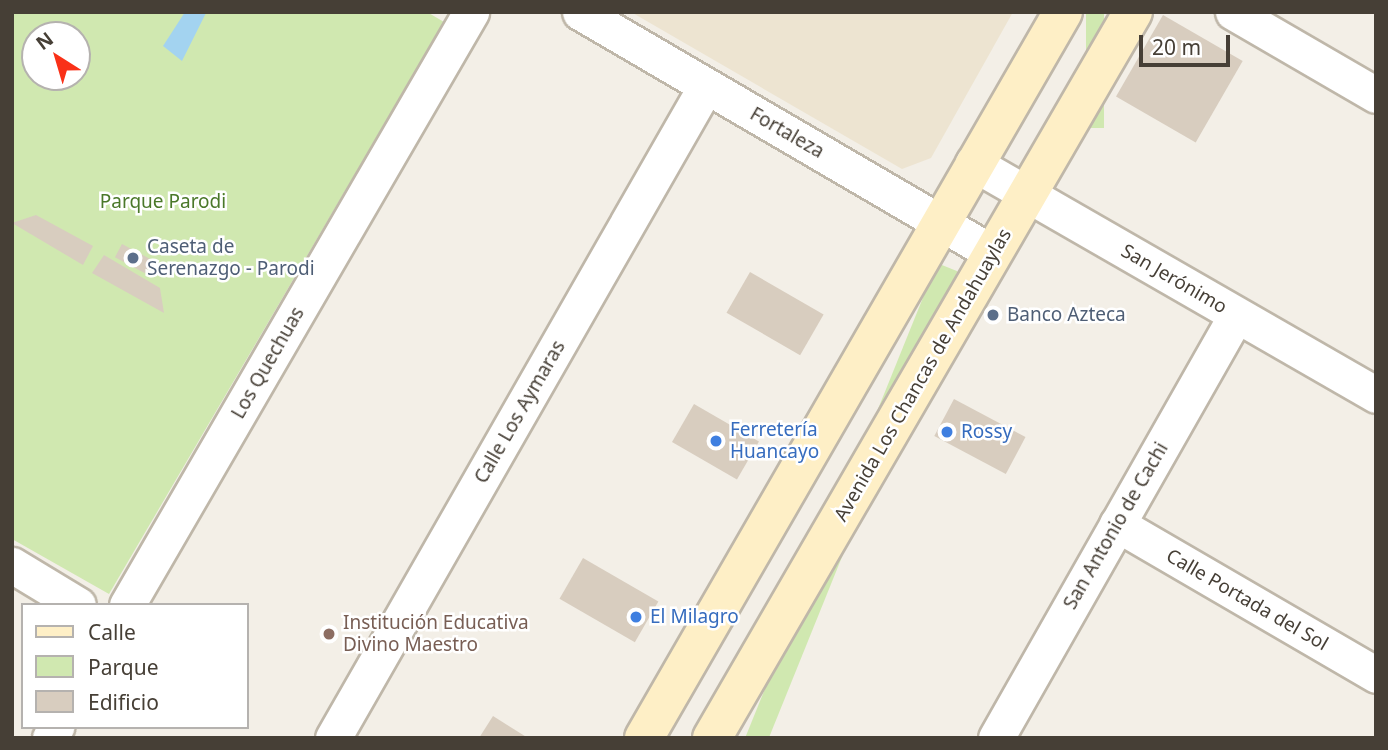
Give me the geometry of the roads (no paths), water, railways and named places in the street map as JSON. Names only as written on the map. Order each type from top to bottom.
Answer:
[{"type":"main road","points":[[644,738],[938,220],[1063,12]]},
{"type":"main road","name":"Avenida Los Chancas de Andahuaylas","points":[[712,738],[1133,12]]},
{"type":"street","name":"Los Quechuas","points":[[128,603],[471,12]]},
{"type":"street","name":"Fortaleza","points":[[580,12],[993,253]]},
{"type":"street","points":[[1233,12],[1376,95]]},
{"type":"street","name":"Calle Los Aymaras","points":[[333,738],[706,86]]},
{"type":"street","name":"San Jerónimo","points":[[974,163],[1376,395]]},
{"type":"street","name":"San Antonio de Cachi","points":[[996,738],[1236,315]]},
{"type":"street","name":"Calle Portada del Sol","points":[[1117,524],[1376,675]]},
{"type":"street","points":[[12,565],[75,603]]},
{"type":"water","points":[[185,12],[206,13],[182,61],[163,46]]},
{"type":"place","name":"Caseta de Serenazgo - Parodi","points":[[133,258]]},
{"type":"place","name":"Banco Azteca","points":[[993,315]]},
{"type":"place","name":"Rossy","points":[[947,432]]},
{"type":"place","name":"Ferretería Huancayo","points":[[716,441]]},
{"type":"place","name":"El Milagro","points":[[636,617]]},
{"type":"place","name":"Institución Educativa Divino Maestro","points":[[329,634]]},
{"type":"park label","name":"Parque Parodi","points":[[163,202]]}]
